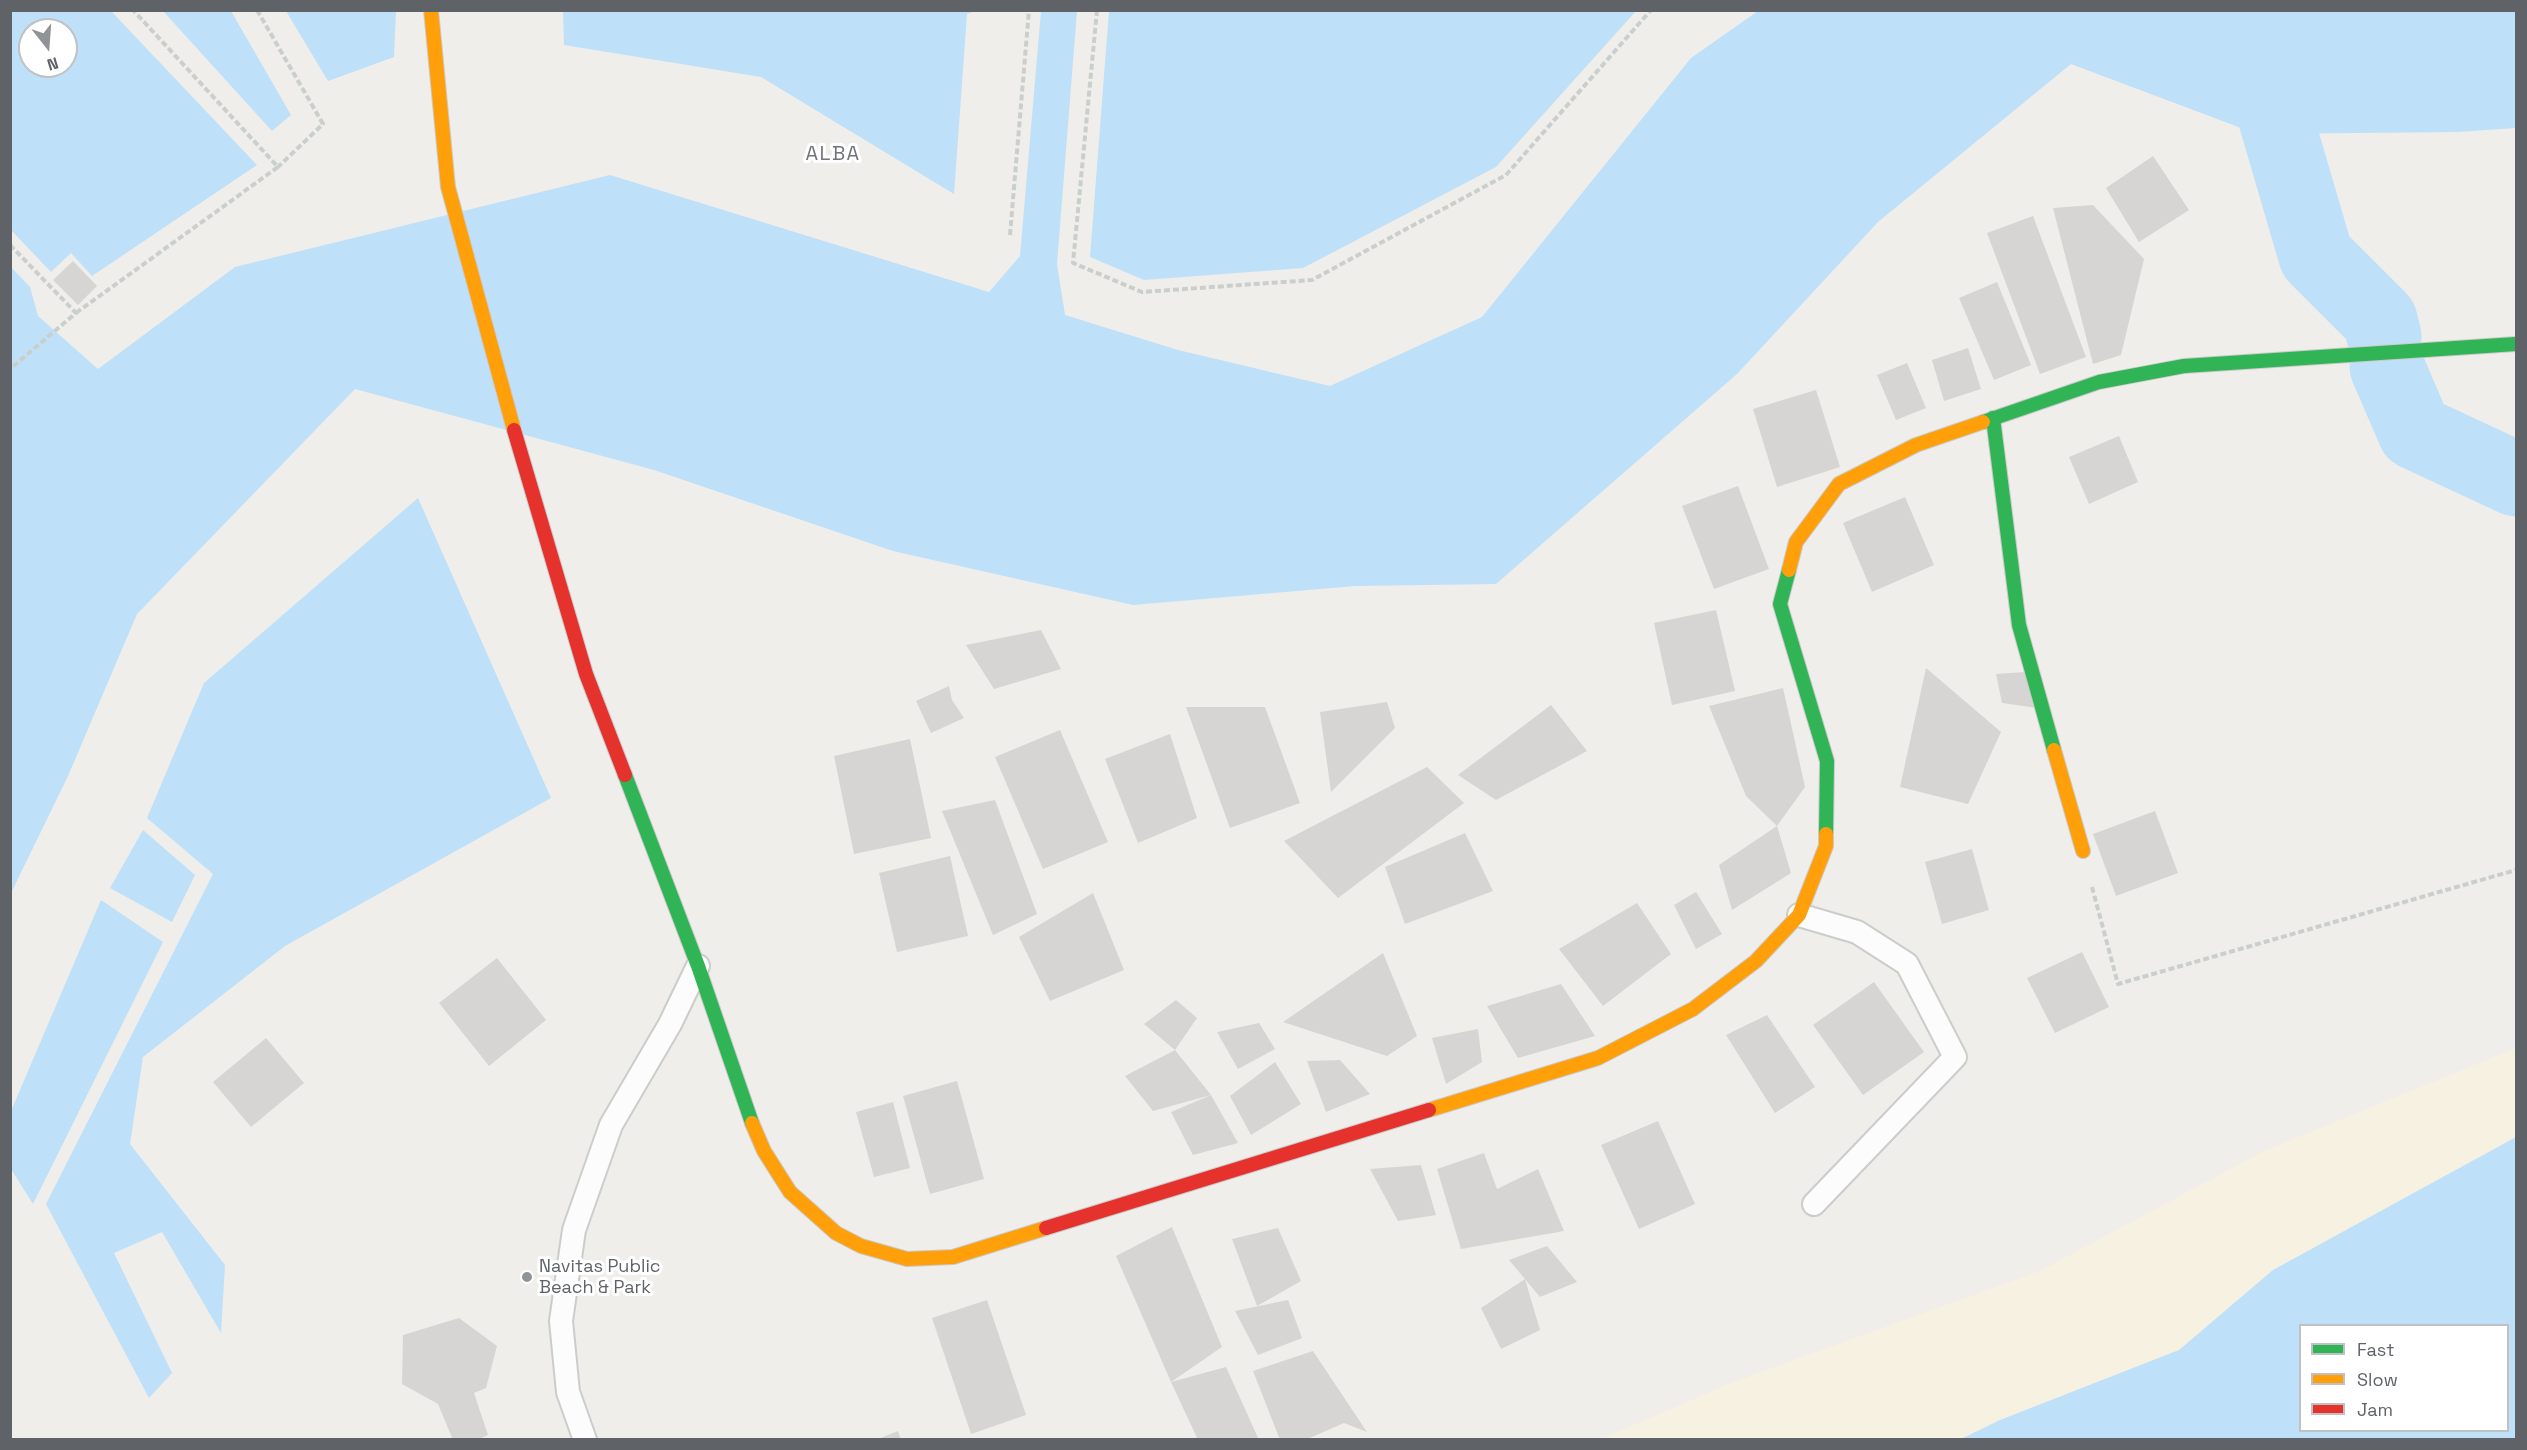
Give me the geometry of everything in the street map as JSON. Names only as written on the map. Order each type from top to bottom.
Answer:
[{"type":"street","points":[[431,10],[448,187],[522,461],[586,674],[698,966],[740,1094],[764,1150],[790,1192],[836,1233],[861,1246],[907,1259],[952,1257],[1598,1058],[1693,1009],[1756,961],[1799,915],[1826,846],[1827,760],[1780,604],[1796,542],[1839,484],[1916,445],[2099,382],[2184,366],[2517,344]]},
{"type":"street","points":[[1993,418],[2019,626],[2083,851]]},
{"type":"lane","points":[[1799,915],[1857,932],[1906,964],[1955,1057],[1814,1204]]},
{"type":"lane","points":[[585,1440],[568,1392],[561,1321],[573,1230],[611,1125],[670,1024],[698,966]]},
{"type":"path","points":[[133,10],[278,166]]},
{"type":"path","points":[[10,369],[76,313],[278,166],[322,124],[257,10]]},
{"type":"path","points":[[1010,235],[1029,10]]},
{"type":"path","points":[[1097,10],[1073,263],[1142,292],[1312,280],[1496,180],[1506,174],[1651,10]]},
{"type":"path","points":[[10,245],[76,313]]},
{"type":"path","points":[[2083,851],[2118,984],[2517,870]]},
{"type":"sand","points":[[2516,1048],[2516,1137],[2273,1270],[2179,1350],[2000,1420],[1961,1439],[1599,1440],[1733,1382],[2040,1271],[2264,1151]]},
{"type":"water","points":[[11,10],[111,11],[257,165],[92,276],[71,253],[51,272],[11,230]]},
{"type":"water","points":[[1109,10],[1636,11],[1496,167],[1303,268],[1144,280],[1090,257]]},
{"type":"water","points":[[163,11],[231,11],[291,115],[272,131]]},
{"type":"water","points":[[286,11],[396,11],[394,57],[328,81]]},
{"type":"water","points":[[563,11],[975,11],[967,14],[954,194],[761,77],[564,45]]},
{"type":"water","points":[[1041,11],[1077,11],[1057,264],[1065,315],[1178,350],[1330,386],[1482,317],[1691,58],[1758,11],[2516,11],[2516,128],[2457,132],[2257,134],[2071,64],[1878,222],[1737,374],[1496,584],[1355,586],[1133,605],[893,551],[654,470],[355,389],[137,614],[68,776],[11,893],[11,267],[30,287],[38,316],[98,369],[235,267],[610,175],[989,292],[1020,256]]},
{"type":"water","points":[[418,498],[551,798],[285,946],[143,1057],[130,1144],[225,1265],[221,1333],[162,1232],[114,1253],[172,1373],[149,1398],[46,1204],[213,874],[147,818],[204,683]]},
{"type":"water","points":[[143,830],[195,875],[172,922],[110,888]]},
{"type":"water","points":[[101,900],[163,942],[33,1204],[11,1169],[11,1111]]},
{"type":"water","points":[[2516,1137],[2516,1439],[1961,1439],[2000,1420],[2179,1350],[2273,1270]]},
{"type":"building","points":[[2153,156],[2189,210],[2139,242],[2106,188]]},
{"type":"building","points":[[2093,205],[2144,259],[2121,355],[2093,364],[2053,208]]},
{"type":"building","points":[[2033,216],[2086,357],[2040,374],[1987,233]]},
{"type":"building","points":[[73,261],[97,286],[78,305],[53,280]]},
{"type":"building","points":[[1997,282],[2031,365],[1994,380],[1959,298]]},
{"type":"building","points":[[1968,348],[1981,389],[1944,401],[1932,360]]},
{"type":"building","points":[[1907,363],[1926,408],[1896,420],[1877,375]]},
{"type":"building","points":[[1816,390],[1840,467],[1777,487],[1753,409]]},
{"type":"building","points":[[2119,436],[2138,482],[2089,504],[2069,457]]},
{"type":"building","points":[[1738,486],[1769,569],[1714,589],[1682,506]]},
{"type":"building","points":[[1905,497],[1934,565],[1872,592],[1843,523]]},
{"type":"building","points":[[1716,610],[1735,691],[1672,705],[1654,623]]},
{"type":"building","points":[[1041,630],[1061,669],[994,689],[966,645]]},
{"type":"building","points":[[1926,668],[2001,732],[1968,804],[1900,787]]},
{"type":"building","points":[[2024,672],[2037,708],[2002,703],[1996,674]]},
{"type":"building","points":[[949,686],[952,700],[964,718],[931,733],[916,701]]},
{"type":"building","points":[[1783,688],[1805,787],[1777,826],[1746,796],[1709,706]]},
{"type":"building","points":[[1387,702],[1395,728],[1331,792],[1320,712]]},
{"type":"building","points":[[1551,705],[1587,751],[1496,800],[1458,775]]},
{"type":"building","points":[[1186,707],[1265,707],[1300,803],[1230,828]]},
{"type":"building","points":[[1060,730],[1108,842],[1043,869],[995,757]]},
{"type":"building","points":[[1170,734],[1197,818],[1138,843],[1105,759]]},
{"type":"building","points":[[910,739],[931,838],[854,854],[834,756]]},
{"type":"building","points":[[1427,767],[1464,803],[1338,898],[1284,841]]},
{"type":"building","points":[[995,800],[1037,914],[993,935],[942,811]]},
{"type":"building","points":[[2155,811],[2178,873],[2116,896],[2093,834]]},
{"type":"building","points":[[1777,826],[1791,873],[1732,910],[1719,865]]},
{"type":"building","points":[[1465,833],[1493,891],[1405,924],[1385,867]]},
{"type":"building","points":[[1972,849],[1989,910],[1942,924],[1925,862]]},
{"type":"building","points":[[950,856],[968,936],[897,952],[879,873]]},
{"type":"building","points":[[1696,892],[1722,934],[1696,949],[1674,905]]},
{"type":"building","points":[[1093,893],[1124,970],[1050,1001],[1019,937]]},
{"type":"building","points":[[1637,903],[1671,954],[1603,1006],[1559,949]]},
{"type":"building","points":[[2082,952],[2109,1007],[2055,1033],[2027,978]]},
{"type":"building","points":[[1383,953],[1417,1036],[1387,1056],[1283,1022]]},
{"type":"building","points":[[497,958],[546,1020],[489,1066],[439,1003]]},
{"type":"building","points":[[1874,982],[1924,1052],[1863,1095],[1813,1025]]},
{"type":"building","points":[[1561,984],[1595,1036],[1518,1058],[1487,1006]]},
{"type":"building","points":[[1176,1000],[1197,1018],[1175,1050],[1144,1024]]},
{"type":"building","points":[[1767,1015],[1815,1087],[1775,1113],[1726,1035]]},
{"type":"building","points":[[1259,1023],[1275,1049],[1238,1069],[1217,1032]]},
{"type":"building","points":[[1478,1029],[1482,1062],[1446,1084],[1432,1038]]},
{"type":"building","points":[[266,1038],[304,1083],[251,1127],[213,1082]]},
{"type":"building","points":[[1175,1050],[1211,1095],[1153,1111],[1125,1076]]},
{"type":"building","points":[[1340,1060],[1370,1094],[1326,1112],[1307,1061]]},
{"type":"building","points":[[1275,1062],[1301,1104],[1251,1135],[1230,1096]]},
{"type":"building","points":[[957,1081],[984,1179],[930,1194],[903,1096]]},
{"type":"building","points":[[1211,1095],[1238,1143],[1193,1155],[1171,1112]]},
{"type":"building","points":[[893,1102],[910,1168],[874,1177],[856,1112]]},
{"type":"building","points":[[1658,1121],[1695,1204],[1639,1229],[1601,1145]]},
{"type":"building","points":[[1484,1153],[1497,1189],[1538,1169],[1564,1231],[1461,1249],[1437,1169]]},
{"type":"building","points":[[1421,1165],[1436,1215],[1398,1221],[1370,1169]]},
{"type":"building","points":[[1172,1227],[1222,1347],[1171,1382],[1116,1256]]},
{"type":"building","points":[[1278,1228],[1301,1281],[1257,1306],[1232,1239]]},
{"type":"building","points":[[1547,1246],[1577,1282],[1540,1297],[1509,1260]]},
{"type":"building","points":[[1525,1279],[1540,1330],[1501,1349],[1481,1308]]},
{"type":"building","points":[[987,1300],[1026,1415],[971,1434],[932,1318]]},
{"type":"building","points":[[1288,1300],[1302,1338],[1258,1355],[1235,1311]]},
{"type":"building","points":[[459,1318],[497,1346],[486,1388],[474,1393],[488,1435],[476,1440],[453,1440],[438,1404],[402,1384],[403,1335]]},
{"type":"building","points":[[1313,1351],[1367,1432],[1344,1423],[1305,1440],[1280,1440],[1253,1371]]},
{"type":"building","points":[[1226,1367],[1259,1440],[1198,1440],[1171,1382]]},
{"type":"building","points":[[898,1431],[901,1440],[878,1440],[878,1439]]},
{"type":"waterway","points":[[2244,10],[2316,256],[2380,320],[2384,336]]},
{"type":"waterway","points":[[2387,367],[2415,432],[2516,479]]},
{"type":"traffic: fast","points":[[1983,422],[2099,382],[2184,366],[2516,344]]},
{"type":"traffic: fast","points":[[1993,418],[2019,625],[2054,750]]},
{"type":"traffic: fast","points":[[1789,570],[1780,604],[1827,761],[1826,834]]},
{"type":"traffic: fast","points":[[625,775],[698,966],[752,1123]]},
{"type":"traffic: slow","points":[[431,10],[448,187],[514,430]]},
{"type":"traffic: slow","points":[[1789,570],[1796,542],[1839,484],[1916,445],[1983,422]]},
{"type":"traffic: slow","points":[[2054,750],[2083,851]]},
{"type":"traffic: slow","points":[[1429,1110],[1598,1058],[1693,1009],[1756,961],[1799,915],[1826,846],[1826,834]]},
{"type":"traffic: slow","points":[[752,1123],[764,1151],[790,1192],[836,1233],[861,1246],[907,1259],[953,1257],[1046,1228]]},
{"type":"traffic: jam","points":[[514,430],[586,674],[625,775]]},
{"type":"traffic: jam","points":[[1046,1228],[1429,1110]]},
{"type":"place","name":"Navitas Public Beach & Park","points":[[527,1277]]},
{"type":"district","name":"ALBA","points":[[833,155]]}]
